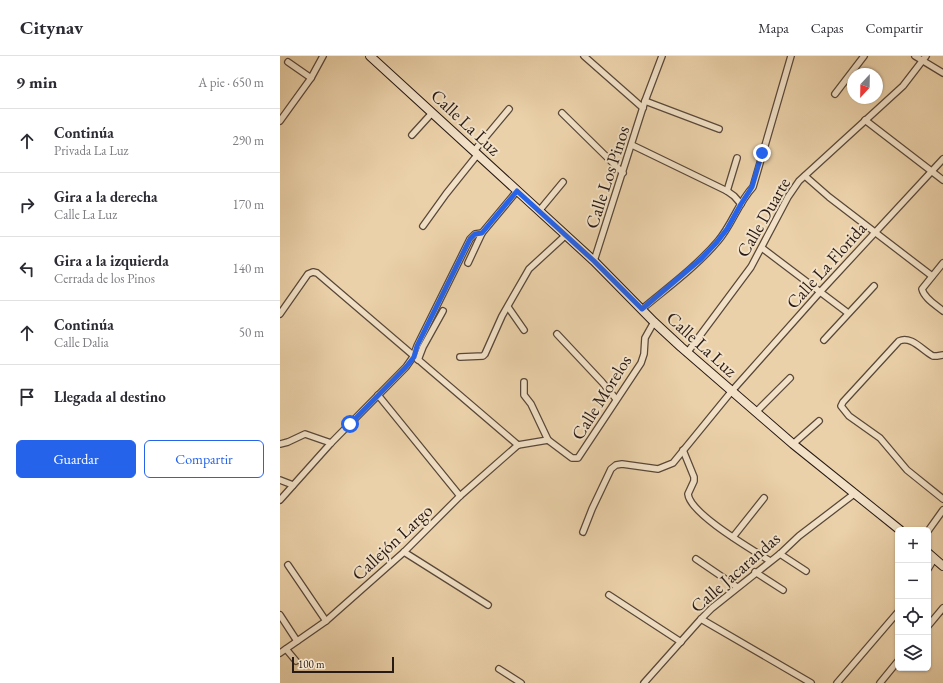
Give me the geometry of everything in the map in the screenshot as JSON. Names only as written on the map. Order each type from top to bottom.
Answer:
[{"type":"street","points":[[280,121],[311,78],[323,56]]},
{"type":"street","name":"Calle La Luz","points":[[370,56],[594,261],[661,329],[684,350],[731,392],[896,527]]},
{"type":"street","points":[[584,56],[643,108]]},
{"type":"street","name":"Calle Los Pinos","points":[[594,261],[645,101],[662,56]]},
{"type":"street","points":[[642,309],[701,259],[717,242],[727,229],[755,182],[762,153],[791,56]]},
{"type":"street","points":[[835,94],[864,56]]},
{"type":"street","points":[[915,56],[924,58],[943,73]]},
{"type":"street","name":"Calle Duarte","points":[[684,350],[751,267],[788,198],[799,182],[903,86],[924,58]]},
{"type":"street","points":[[288,62],[311,78]]},
{"type":"street","points":[[645,101],[719,129]]},
{"type":"street","points":[[422,226],[509,109]]},
{"type":"street","points":[[412,135],[432,113]]},
{"type":"street","points":[[562,113],[623,173]]},
{"type":"street","points":[[865,120],[943,180]]},
{"type":"street","points":[[632,145],[727,191],[741,204]]},
{"type":"street","points":[[727,191],[737,158]]},
{"type":"street","name":"Calle La Florida","points":[[583,532],[592,508],[611,469],[622,464],[658,469],[670,465],[731,392],[820,292],[943,159]]},
{"type":"street","points":[[805,176],[829,197],[932,276]]},
{"type":"street","points":[[539,211],[564,182]]},
{"type":"street","points":[[468,263],[482,233],[517,191]]},
{"type":"street","points":[[416,358],[417,346],[470,239],[475,234],[482,233]]},
{"type":"street","points":[[460,357],[483,356],[502,316],[529,269],[566,235]]},
{"type":"street","points":[[762,248],[848,313]]},
{"type":"street","points":[[943,263],[924,286],[922,292],[943,311]]},
{"type":"street","points":[[280,314],[308,274],[313,272],[317,273],[518,445]]},
{"type":"street","points":[[824,340],[874,286]]},
{"type":"street","points":[[508,307],[524,330]]},
{"type":"street","points":[[280,500],[331,443],[416,358],[443,312]]},
{"type":"street","name":"Calle Morelos","points":[[518,445],[548,440],[572,458],[578,458],[641,364],[644,354],[645,338],[654,322]]},
{"type":"street","points":[[557,334],[602,382],[616,400]]},
{"type":"street","points":[[943,355],[933,356],[905,339],[899,341],[841,406],[843,410],[880,438],[903,466],[943,499]]},
{"type":"street","points":[[756,412],[790,378]]},
{"type":"street","points":[[524,382],[524,395],[531,404],[548,440]]},
{"type":"street","points":[[378,395],[460,496]]},
{"type":"street","points":[[794,444],[820,421]]},
{"type":"street","points":[[280,444],[305,434],[331,443]]},
{"type":"street","name":"Callejón Largo","points":[[280,653],[326,621],[404,552],[460,496],[518,445]]},
{"type":"street","points":[[683,450],[694,478],[688,494],[690,502],[709,520],[770,561]]},
{"type":"street","points":[[280,480],[293,485]]},
{"type":"street","name":"Calle Jacarandas","points":[[644,683],[701,619],[737,587],[780,554],[799,536],[854,494]]},
{"type":"street","points":[[733,536],[764,498]]},
{"type":"street","points":[[931,527],[943,510]]},
{"type":"street","points":[[404,552],[488,606]]},
{"type":"street","points":[[780,554],[806,571]]},
{"type":"street","points":[[931,556],[943,566]]},
{"type":"street","points":[[696,559],[737,587]]},
{"type":"street","points":[[288,565],[326,621]]},
{"type":"street","points":[[756,572],[783,590]]},
{"type":"street","points":[[608,595],[681,642]]},
{"type":"street","points":[[931,622],[943,608]]},
{"type":"street","points":[[280,615],[297,641]]},
{"type":"street","points":[[837,683],[895,615]]},
{"type":"street","points":[[701,619],[811,683]]},
{"type":"street","points":[[286,649],[296,661]]},
{"type":"street","points":[[880,683],[895,666]]},
{"type":"street","points":[[499,669],[521,683]]},
{"type":"route","points":[[350,424],[414,357],[417,346],[470,239],[475,234],[482,233],[517,191],[594,261],[642,309],[701,259],[717,242],[727,229],[748,191],[755,182],[762,153]]}]
